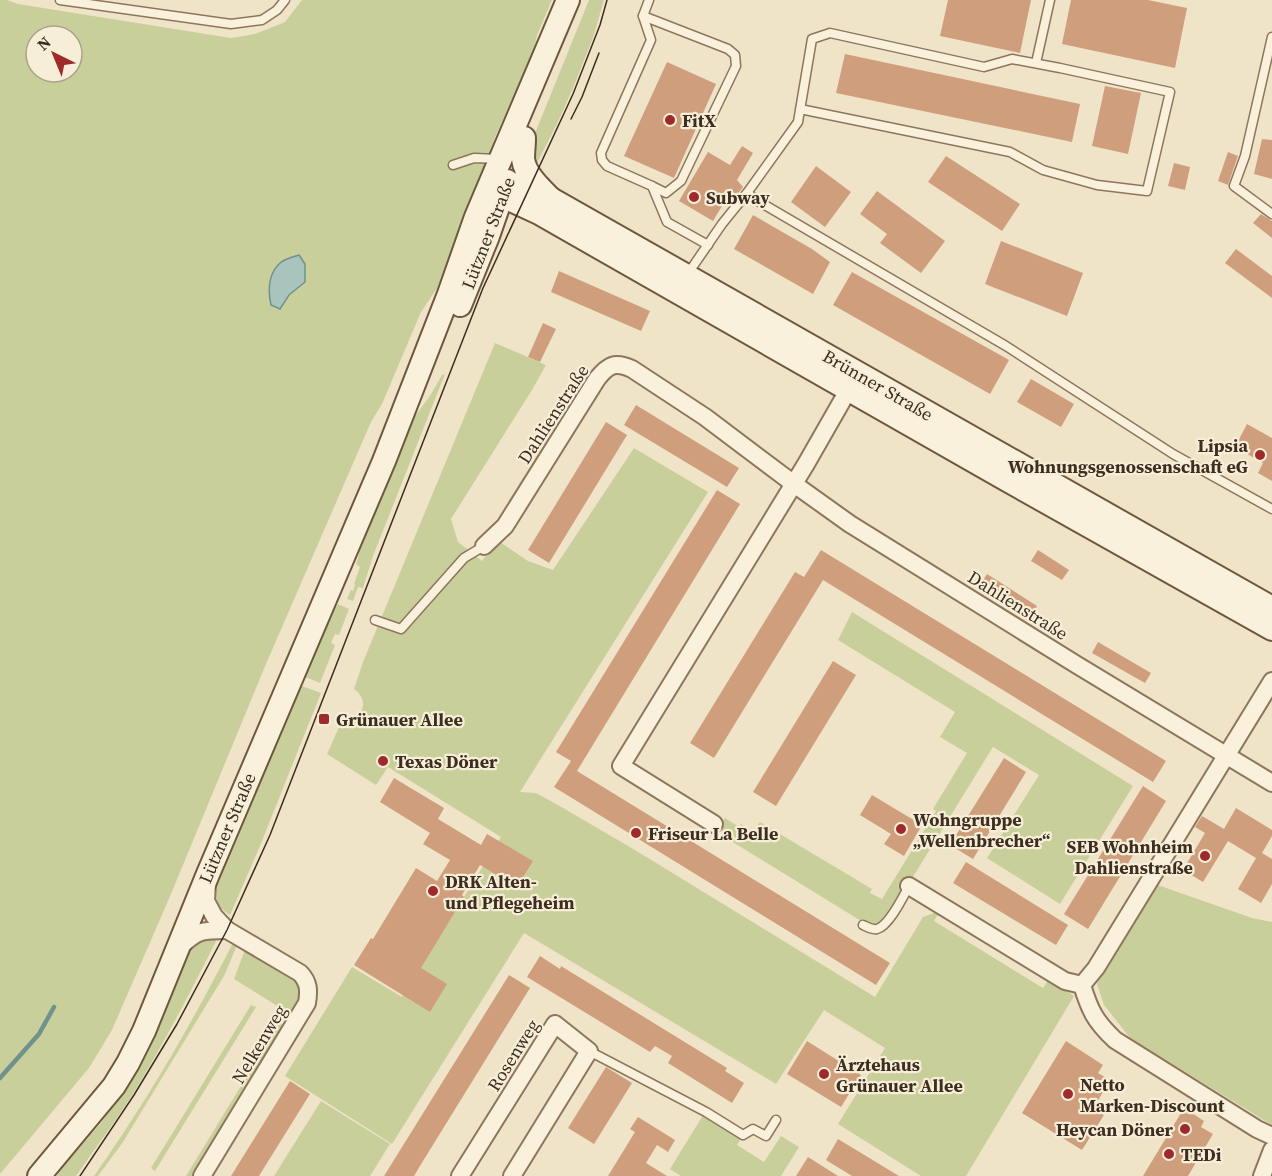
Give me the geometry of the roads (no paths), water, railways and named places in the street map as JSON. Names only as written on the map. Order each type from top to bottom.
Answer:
[{"type":"main road","name":"Lützner Straße","points":[[384,461],[414,410],[435,367],[492,226],[497,183],[568,0]]},
{"type":"main road","name":"Lützner Straße","points":[[39,1176],[114,1086],[144,1031],[208,874],[384,461],[449,294],[476,217],[524,138],[582,0]]},
{"type":"main road","points":[[492,226],[504,216],[546,207],[526,169],[523,159],[524,138]]},
{"type":"main road","name":"Brünner Straße","points":[[497,183],[686,276],[853,382],[1272,608]]},
{"type":"main road","name":"Brünner Straße","points":[[546,207],[853,382],[1272,628]]},
{"type":"street","name":"Dahlienstraße","points":[[484,546],[505,526],[597,379],[604,370],[612,365],[622,365],[632,369],[705,417],[850,524],[1272,783]]},
{"type":"street","points":[[714,824],[621,766],[794,484],[853,382]]},
{"type":"street","points":[[1082,985],[1096,968],[1272,681]]},
{"type":"street","name":"Nelkenweg","points":[[202,1176],[307,1003],[309,987],[306,979],[300,973],[227,930],[214,916],[206,901],[208,874]]},
{"type":"street","points":[[909,886],[1065,981],[1082,985]]},
{"type":"street","points":[[177,950],[193,934],[210,930],[227,930]]},
{"type":"street","points":[[1082,985],[1089,1009],[1115,1040],[1257,1129],[1272,1136]]},
{"type":"street","name":"Rosenweg","points":[[460,1176],[555,1024],[589,1051]]},
{"type":"street","points":[[512,1176],[589,1051]]},
{"type":"street","points":[[1262,1176],[1272,1150]]},
{"type":"lane","points":[[60,0],[231,24],[262,20],[277,10],[285,0]]},
{"type":"lane","points":[[644,16],[728,49],[735,55],[736,66],[681,181],[666,193],[607,166],[602,160],[601,153],[651,40],[644,16],[649,0]]},
{"type":"lane","points":[[1036,63],[1050,0]]},
{"type":"lane","points":[[686,276],[798,122],[800,109],[812,39],[830,33],[984,67],[1012,59],[1170,92],[1147,191],[1097,185],[1043,170],[1010,152],[800,109]]},
{"type":"lane","points":[[1272,37],[1245,156],[1234,186],[1272,214]]},
{"type":"lane","points":[[453,165],[474,158],[497,183]]},
{"type":"lane","points":[[652,186],[667,222],[708,245]]},
{"type":"lane","points":[[747,194],[1006,346],[1173,454],[1272,509]]},
{"type":"lane","points":[[375,620],[400,629],[464,558],[484,546]]},
{"type":"lane","points":[[863,925],[878,928],[886,923],[909,886]]},
{"type":"lane","points":[[589,1051],[706,1112],[742,1135],[753,1129],[766,1136],[776,1120]]},
{"type":"water","points":[[299,255],[305,264],[305,282],[289,295],[280,309],[271,305],[269,288],[273,272],[282,262]]},
{"type":"waterway","points":[[0,1078],[39,1034],[54,1007]]},
{"type":"tram line","points":[[80,1176],[134,1095],[177,1024],[227,930],[270,835],[483,288],[573,94],[600,25],[607,0]]},
{"type":"tram line","points":[[571,119],[599,53]]},
{"type":"place","name":"FitX","points":[[670,120]]},
{"type":"place","name":"Subway","points":[[694,197]]},
{"type":"place","name":"Lipsia Wohnungsgenossenschaft eG","points":[[1260,455]]},
{"type":"place","name":"Grünauer Allee","points":[[324,719]]},
{"type":"place","name":"Texas Döner","points":[[383,761]]},
{"type":"place","name":"Wohngruppe „Wellenbrecher“","points":[[901,829]]},
{"type":"place","name":"Friseur La Belle","points":[[636,833]]},
{"type":"place","name":"SEB Wohnheim Dahlienstraße","points":[[1205,856]]},
{"type":"place","name":"DRK Alten- und Pflegeheim","points":[[433,891]]},
{"type":"place","name":"Ärztehaus Grünauer Allee","points":[[824,1074]]},
{"type":"place","name":"Netto Marken-Discount","points":[[1068,1094]]},
{"type":"place","name":"Heycan Döner","points":[[1185,1129]]},
{"type":"place","name":"TEDi","points":[[1169,1154]]}]
